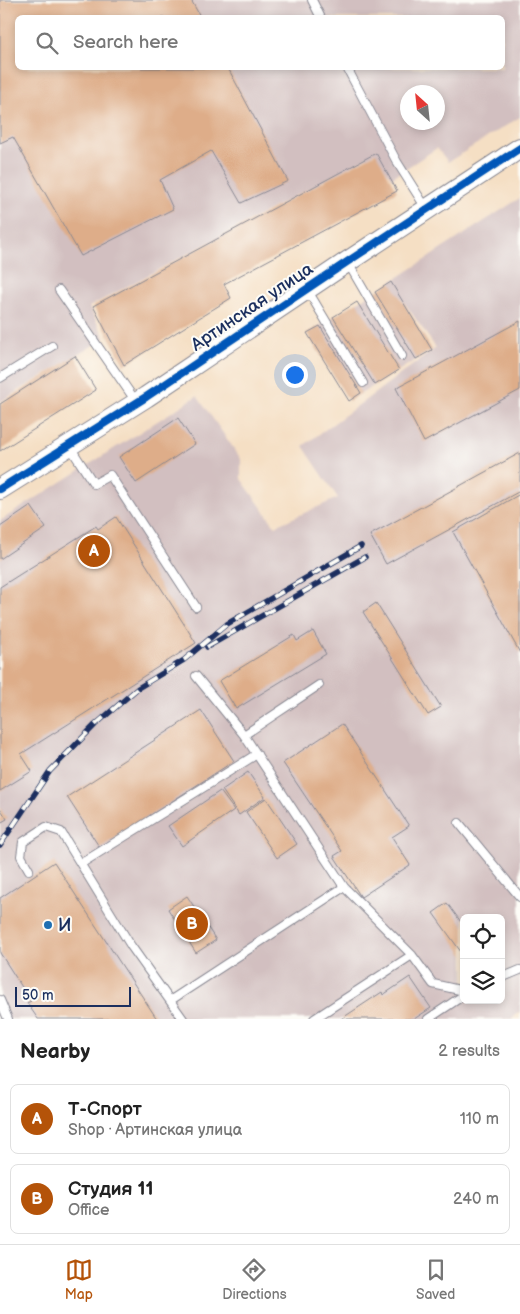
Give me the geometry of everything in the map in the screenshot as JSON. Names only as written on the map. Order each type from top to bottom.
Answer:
[{"type":"street","name":"Артинская улица","points":[[0,489],[137,403],[520,148]]},
{"type":"lane","points":[[312,0],[320,15]]},
{"type":"lane","points":[[349,70],[397,162],[427,210]]},
{"type":"lane","points":[[347,262],[402,356]]},
{"type":"lane","points":[[306,289],[363,383]]},
{"type":"lane","points":[[59,290],[137,403]]},
{"type":"lane","points":[[0,378],[52,346]]},
{"type":"lane","points":[[69,445],[94,484],[110,475],[196,607]]},
{"type":"lane","points":[[196,676],[244,735],[344,887],[412,955],[433,984],[460,990]]},
{"type":"lane","points":[[244,735],[319,685]]},
{"type":"lane","points":[[82,863],[257,754]]},
{"type":"lane","points":[[459,823],[520,897]]},
{"type":"lane","points":[[29,870],[21,856],[24,842],[46,827],[61,832],[82,863],[131,946],[183,1019]]},
{"type":"lane","points":[[171,1000],[344,887]]},
{"type":"lane","points":[[314,1019],[412,955]]},
{"type":"lane","points":[[505,976],[520,970]]},
{"type":"lane","points":[[428,1019],[460,998]]},
{"type":"lane","points":[[0,1000],[8,1019]]},
{"type":"shaded area","points":[[0,0],[520,0],[520,117],[448,162],[437,148],[391,178],[375,153],[89,307],[105,338],[0,402]]},
{"type":"shaded area","points":[[520,198],[520,1012],[511,1019],[0,1019],[0,521],[197,396],[241,459],[241,479],[275,526],[338,498],[303,446],[436,348],[399,295],[432,350],[349,401],[307,333],[391,282]]},
{"type":"building","points":[[0,0],[191,0],[199,15],[15,15],[15,70],[229,70],[288,181],[241,203],[211,151],[160,180],[173,209],[81,256],[13,137],[0,143]]},
{"type":"building","points":[[376,153],[397,191],[224,284],[231,298],[124,365],[93,306]]},
{"type":"building","points":[[391,282],[432,350],[416,359],[375,292]]},
{"type":"building","points":[[357,302],[399,370],[375,385],[333,317]]},
{"type":"building","points":[[520,321],[520,390],[424,442],[396,388]]},
{"type":"building","points":[[320,326],[361,393],[349,401],[307,333]]},
{"type":"building","points":[[75,356],[96,390],[0,451],[0,404]]},
{"type":"building","points":[[178,418],[195,444],[136,483],[119,457]]},
{"type":"building","points":[[520,453],[520,491],[386,564],[370,535]]},
{"type":"building","points":[[520,494],[520,653],[453,532]]},
{"type":"building","points":[[31,506],[46,528],[0,559],[0,527]]},
{"type":"building","points":[[116,517],[196,643],[21,754],[32,771],[0,791],[0,587],[96,526],[98,529]]},
{"type":"building","points":[[376,603],[441,707],[428,715],[363,612]]},
{"type":"building","points":[[313,631],[326,654],[236,709],[219,681],[294,635],[297,641]]},
{"type":"building","points":[[201,710],[234,761],[100,848],[67,797]]},
{"type":"building","points":[[342,724],[409,826],[392,837],[410,865],[361,897],[334,856],[342,851],[283,763]]},
{"type":"building","points":[[248,772],[265,797],[239,815],[222,790]]},
{"type":"building","points":[[220,791],[234,810],[182,846],[168,826]]},
{"type":"building","points":[[266,798],[297,844],[277,858],[246,812]]},
{"type":"building","points":[[0,808],[7,819],[0,823]]},
{"type":"building","name":"И","points":[[54,862],[157,1019],[38,1019],[27,1003],[31,1001],[0,953],[0,898]]},
{"type":"building","points":[[187,896],[216,940],[196,953],[168,909]]},
{"type":"building","points":[[447,903],[460,921],[460,950],[433,913]]},
{"type":"building","points":[[410,977],[431,1008],[414,1019],[341,1019],[382,992],[383,995]]},
{"type":"railway","points":[[0,845],[50,771],[95,725],[138,688],[184,660],[227,624],[361,546]]},
{"type":"railway","points":[[207,647],[365,557]]},
{"type":"cycle path","points":[[0,489],[146,397],[520,148]]},
{"type":"place","name":"Т-Спорт","points":[[94,551]]},
{"type":"place","name":"Студия 11","points":[[192,924]]},
{"type":"place","name":"И","points":[[48,925]]}]
